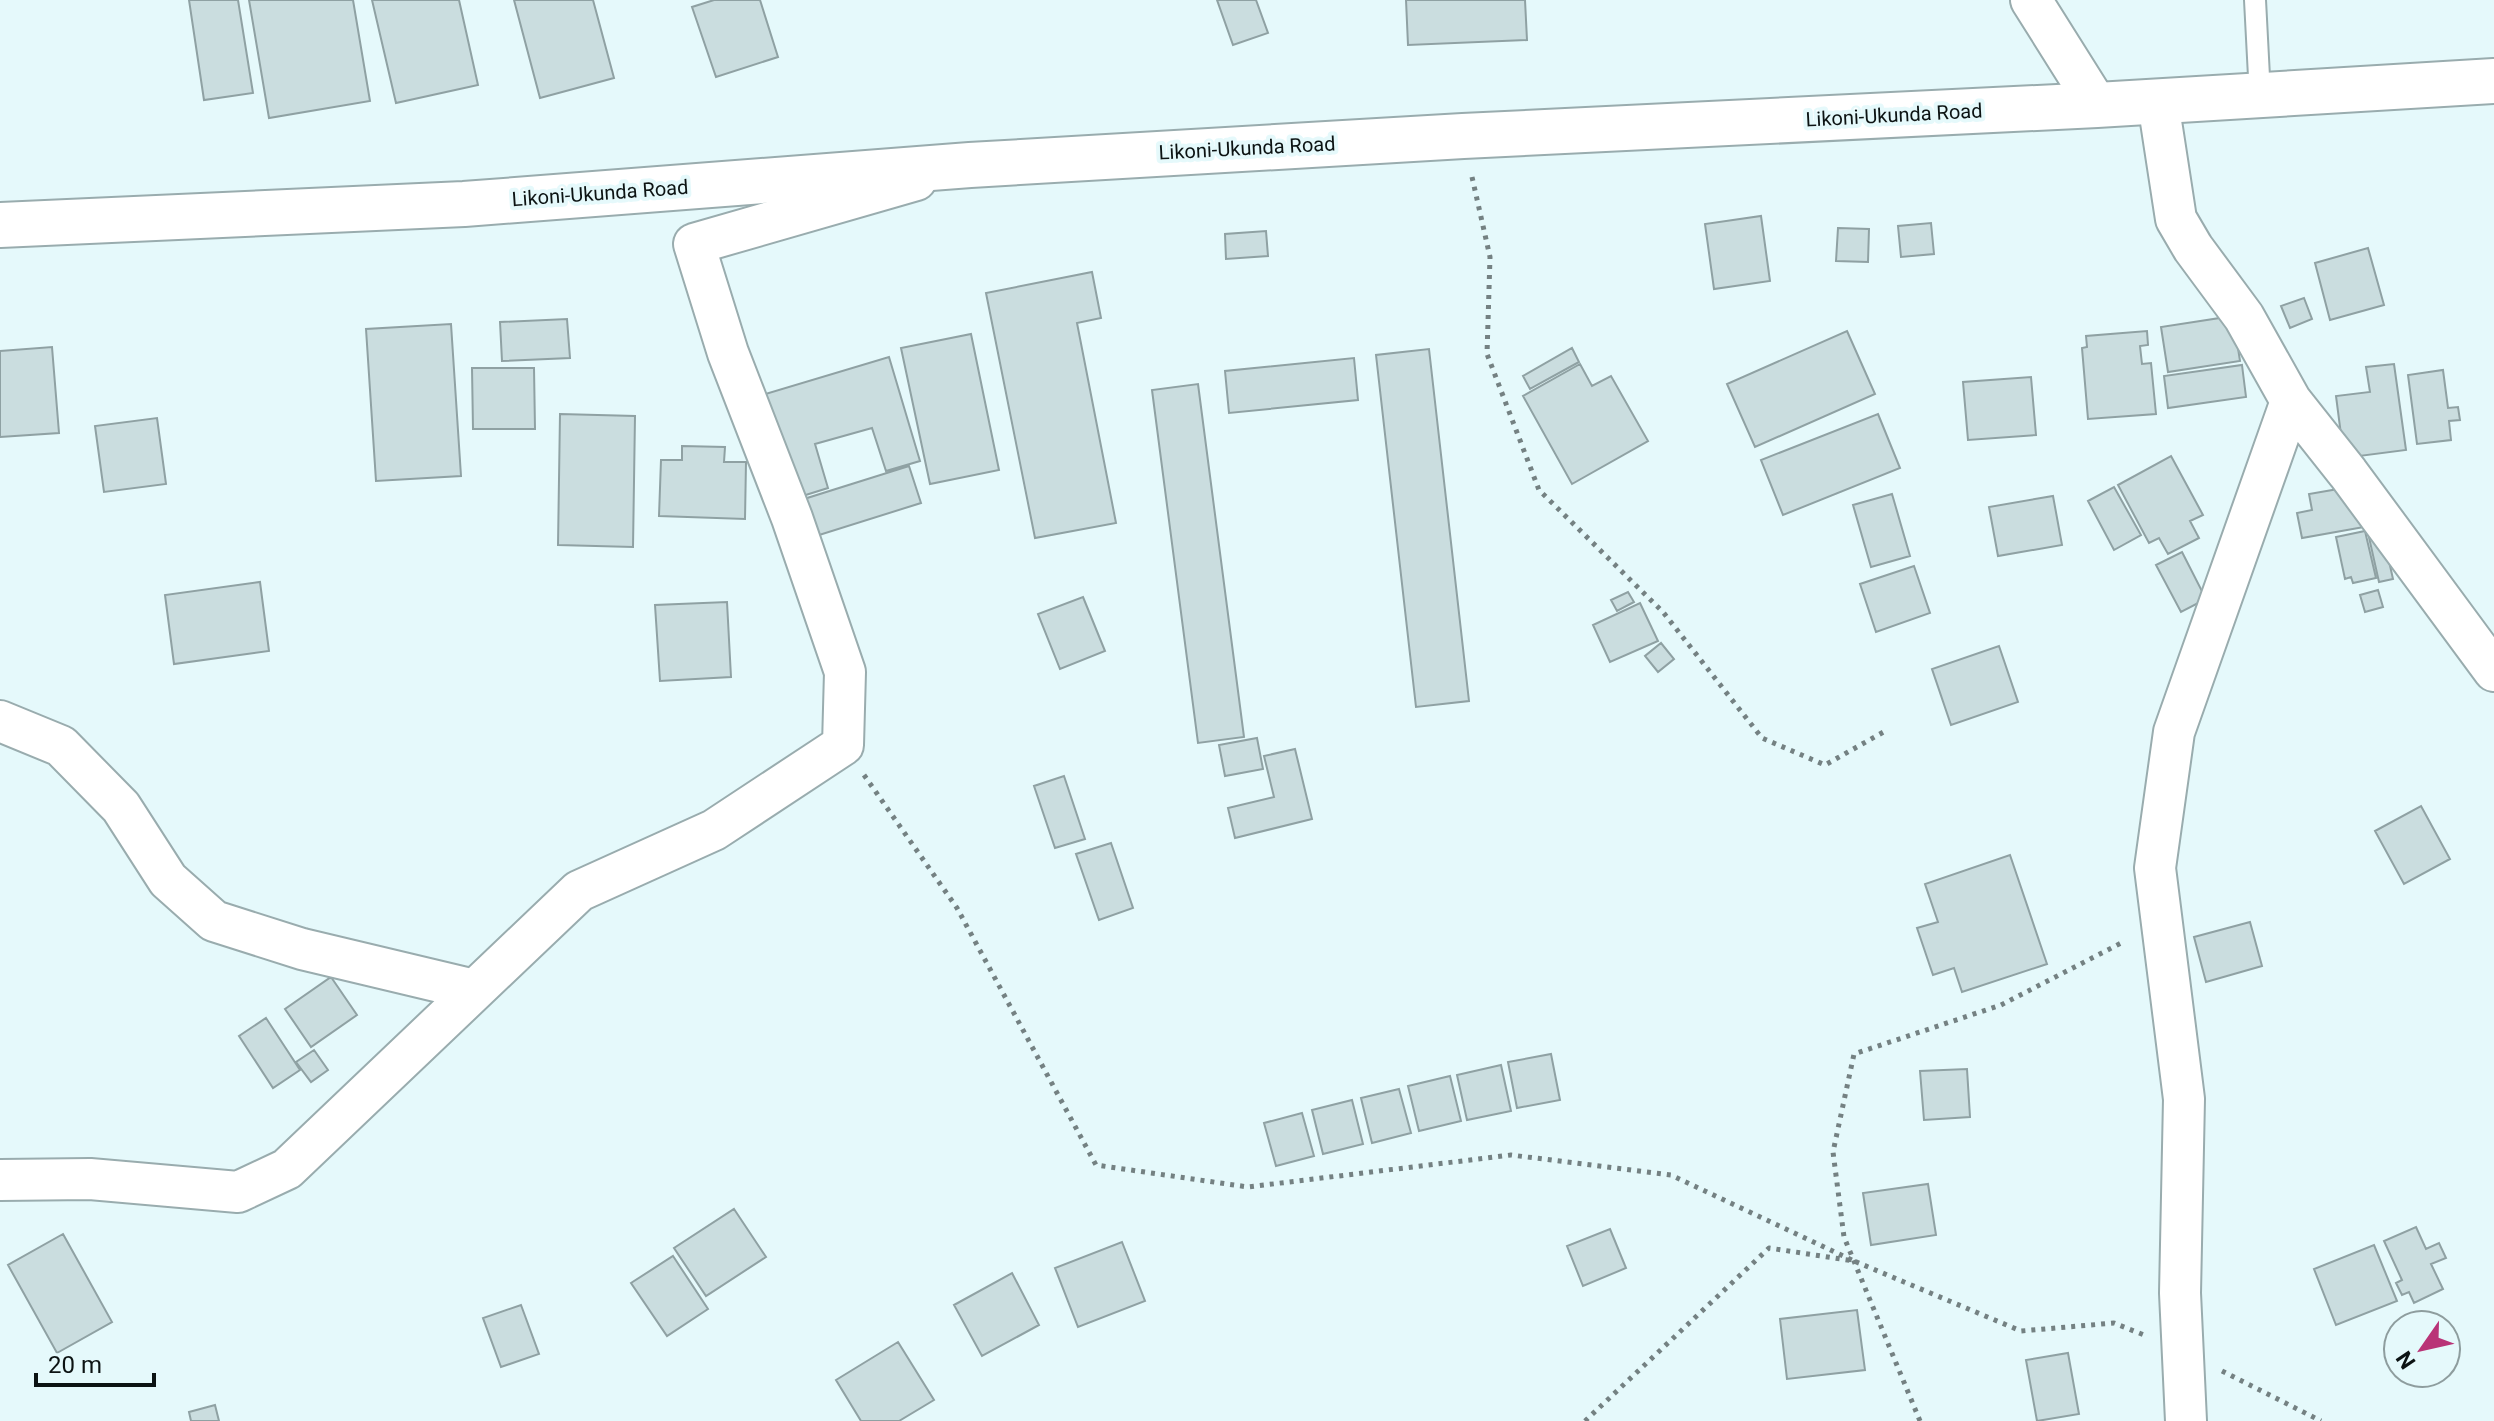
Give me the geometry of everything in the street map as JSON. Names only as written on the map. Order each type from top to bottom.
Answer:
[{"type":"highway","name":"Likoni-Ukunda Road","points":[[0,225],[464,204],[970,165],[1463,136],[2158,102],[2494,81]]},
{"type":"street","points":[[2031,0],[2097,105]]},
{"type":"street","points":[[2158,102],[2176,219],[2193,248],[2244,317],[2291,401],[2494,671]]},
{"type":"street","points":[[0,1180],[90,1179],[238,1192],[287,1169],[579,891],[714,830],[843,745],[845,672],[792,518],[728,353],[694,244],[970,165]]},
{"type":"street","points":[[2186,1421],[2180,1293],[2184,1099],[2155,868],[2174,732],[2291,401]]},
{"type":"street","points":[[0,721],[61,746],[121,807],[168,880],[214,921],[302,949],[474,990]]},
{"type":"lane","points":[[2255,0],[2260,96]]},
{"type":"path","points":[[1463,136],[1490,257],[1487,354],[1539,490],[1663,612],[1762,738],[1825,765],[1887,730]]},
{"type":"path","points":[[843,745],[957,908],[1096,1165],[1248,1187],[1511,1155],[1671,1175],[1854,1261],[2021,1331],[2114,1323],[2183,1352],[2321,1421]]},
{"type":"path","points":[[1920,1421],[1844,1237],[1833,1152],[1854,1054],[2001,1005],[2162,923]]},
{"type":"path","points":[[1585,1421],[1769,1248],[1854,1261]]},
{"type":"building","points":[[189,0],[238,0],[253,93],[204,100]]},
{"type":"building","points":[[249,0],[353,0],[370,101],[269,118]]},
{"type":"building","points":[[372,0],[459,0],[478,85],[396,103]]},
{"type":"building","points":[[514,0],[593,0],[614,78],[540,98]]},
{"type":"building","points":[[714,0],[760,0],[778,57],[716,77],[692,7]]},
{"type":"building","points":[[1217,0],[1256,0],[1268,33],[1233,45]]},
{"type":"building","points":[[1406,0],[1525,0],[1527,40],[1408,45]]},
{"type":"building","points":[[1761,216],[1770,281],[1714,289],[1705,224]]},
{"type":"building","points":[[1931,223],[1934,254],[1901,257],[1898,226]]},
{"type":"building","points":[[1838,228],[1869,229],[1868,262],[1836,261]]},
{"type":"building","points":[[1266,231],[1268,256],[1226,259],[1225,234]]},
{"type":"building","points":[[2368,248],[2384,305],[2330,320],[2315,263]]},
{"type":"building","points":[[1092,272],[1101,318],[1077,323],[1116,523],[1035,538],[986,293]]},
{"type":"building","points":[[2304,298],[2312,319],[2290,328],[2281,306]]},
{"type":"building","points":[[2233,316],[2240,361],[2168,372],[2161,327]]},
{"type":"building","points":[[567,319],[570,358],[502,361],[500,322]]},
{"type":"building","points":[[451,324],[461,476],[376,481],[366,329]]},
{"type":"building","points":[[1847,331],[1875,394],[1755,447],[1727,384]]},
{"type":"building","points":[[2147,331],[2148,345],[2140,346],[2142,364],[2151,363],[2156,414],[2088,419],[2082,348],[2087,347],[2086,336]]},
{"type":"building","points":[[971,334],[999,470],[930,484],[901,348]]},
{"type":"building","points":[[52,347],[59,433],[0,437],[0,351]]},
{"type":"building","points":[[1572,348],[1579,362],[1530,389],[1523,376]]},
{"type":"building","points":[[1429,349],[1469,701],[1416,707],[1376,355]]},
{"type":"building","points":[[889,357],[920,461],[886,471],[872,428],[815,444],[828,488],[793,499],[762,395]]},
{"type":"building","points":[[1354,358],[1358,400],[1229,413],[1225,371]]},
{"type":"building","points":[[1580,364],[1592,386],[1611,376],[1648,441],[1572,484],[1523,396]]},
{"type":"building","points":[[2394,364],[2406,450],[2344,458],[2336,396],[2370,392],[2366,367]]},
{"type":"building","points":[[2242,365],[2246,397],[2168,408],[2164,376]]},
{"type":"building","points":[[472,368],[534,368],[535,429],[473,429]]},
{"type":"building","points":[[2443,370],[2448,408],[2458,407],[2460,420],[2449,421],[2451,440],[2417,444],[2408,375]]},
{"type":"building","points":[[2031,377],[2036,435],[1968,440],[1963,382]]},
{"type":"building","points":[[1198,384],[1244,737],[1198,743],[1152,390]]},
{"type":"building","points":[[560,414],[635,416],[633,547],[558,545]]},
{"type":"building","points":[[1878,414],[1900,468],[1783,515],[1761,460]]},
{"type":"building","points":[[157,418],[166,484],[104,492],[95,426]]},
{"type":"building","points":[[682,446],[725,447],[724,462],[746,462],[745,519],[659,516],[661,460],[682,460]]},
{"type":"building","points":[[2171,456],[2203,515],[2190,521],[2199,538],[2168,554],[2159,538],[2149,543],[2118,485]]},
{"type":"building","points":[[909,466],[921,503],[816,536],[804,499]]},
{"type":"building","points":[[2114,487],[2141,535],[2114,550],[2088,501]]},
{"type":"building","points":[[2350,487],[2364,527],[2302,538],[2297,513],[2312,510],[2309,494]]},
{"type":"building","points":[[1892,494],[1910,556],[1871,567],[1853,505]]},
{"type":"building","points":[[2053,496],[2062,545],[1998,556],[1989,507]]},
{"type":"building","points":[[2380,521],[2393,579],[2379,582],[2366,524]]},
{"type":"building","points":[[2365,531],[2376,578],[2353,583],[2351,577],[2345,579],[2336,537]]},
{"type":"building","points":[[2182,552],[2206,599],[2181,612],[2156,565]]},
{"type":"building","points":[[1914,566],[1930,613],[1876,632],[1860,584]]},
{"type":"building","points":[[260,582],[269,651],[174,664],[165,595]]},
{"type":"building","points":[[2378,590],[2383,607],[2365,612],[2360,595]]},
{"type":"building","points":[[1628,592],[1634,602],[1617,611],[1611,600]]},
{"type":"building","points":[[1083,597],[1105,651],[1060,669],[1038,614]]},
{"type":"building","points":[[727,602],[731,677],[660,681],[655,605]]},
{"type":"building","points":[[1640,603],[1658,641],[1610,662],[1593,625]]},
{"type":"building","points":[[1661,643],[1674,659],[1658,672],[1645,656]]},
{"type":"building","points":[[1999,646],[2018,702],[1951,725],[1932,669]]},
{"type":"building","points":[[1257,738],[1263,769],[1225,776],[1219,745]]},
{"type":"building","points":[[1295,749],[1312,819],[1235,838],[1228,808],[1274,797],[1264,756]]},
{"type":"building","points":[[1064,776],[1085,839],[1055,848],[1034,786]]},
{"type":"building","points":[[2421,806],[2450,859],[2404,884],[2375,831]]},
{"type":"building","points":[[1111,843],[1133,908],[1099,920],[1076,854]]},
{"type":"building","points":[[2010,855],[2047,964],[1962,992],[1954,968],[1933,975],[1917,928],[1938,922],[1925,884]]},
{"type":"building","points":[[2250,922],[2262,966],[2206,982],[2194,937]]},
{"type":"building","points":[[331,977],[357,1015],[311,1047],[285,1009]]},
{"type":"building","points":[[266,1018],[300,1070],[273,1088],[239,1036]]},
{"type":"building","points":[[314,1050],[328,1070],[311,1082],[296,1062]]},
{"type":"building","points":[[1551,1054],[1560,1100],[1517,1108],[1508,1062]]},
{"type":"building","points":[[1501,1065],[1511,1111],[1467,1120],[1457,1075]]},
{"type":"building","points":[[1967,1069],[1970,1117],[1924,1120],[1920,1071]]},
{"type":"building","points":[[1450,1076],[1461,1121],[1419,1131],[1408,1086]]},
{"type":"building","points":[[1399,1089],[1411,1133],[1372,1143],[1361,1098]]},
{"type":"building","points":[[1352,1100],[1363,1144],[1323,1154],[1312,1110]]},
{"type":"building","points":[[1302,1113],[1314,1156],[1276,1166],[1264,1123]]},
{"type":"building","points":[[1928,1184],[1936,1235],[1871,1245],[1863,1193]]},
{"type":"building","points":[[734,1209],[766,1257],[706,1296],[674,1248]]},
{"type":"building","points":[[2416,1227],[2426,1249],[2439,1243],[2446,1258],[2431,1264],[2443,1289],[2414,1303],[2409,1292],[2402,1295],[2396,1283],[2402,1280],[2384,1241]]},
{"type":"building","points":[[1610,1229],[1626,1268],[1583,1286],[1567,1246]]},
{"type":"building","points":[[63,1234],[112,1322],[57,1353],[8,1265]]},
{"type":"building","points":[[1122,1242],[1145,1301],[1078,1327],[1055,1268]]},
{"type":"building","points":[[2374,1245],[2397,1301],[2336,1325],[2314,1269]]},
{"type":"building","points":[[673,1256],[708,1309],[667,1336],[631,1283]]},
{"type":"building","points":[[1012,1273],[1039,1325],[982,1356],[954,1305]]},
{"type":"building","points":[[521,1305],[539,1354],[501,1367],[483,1318]]},
{"type":"building","points":[[1857,1310],[1865,1370],[1787,1379],[1780,1319]]},
{"type":"building","points":[[898,1342],[934,1400],[899,1421],[861,1421],[836,1380]]},
{"type":"building","points":[[2068,1353],[2079,1414],[2037,1421],[2026,1360]]},
{"type":"building","points":[[215,1405],[219,1421],[191,1421],[189,1412]]}]
